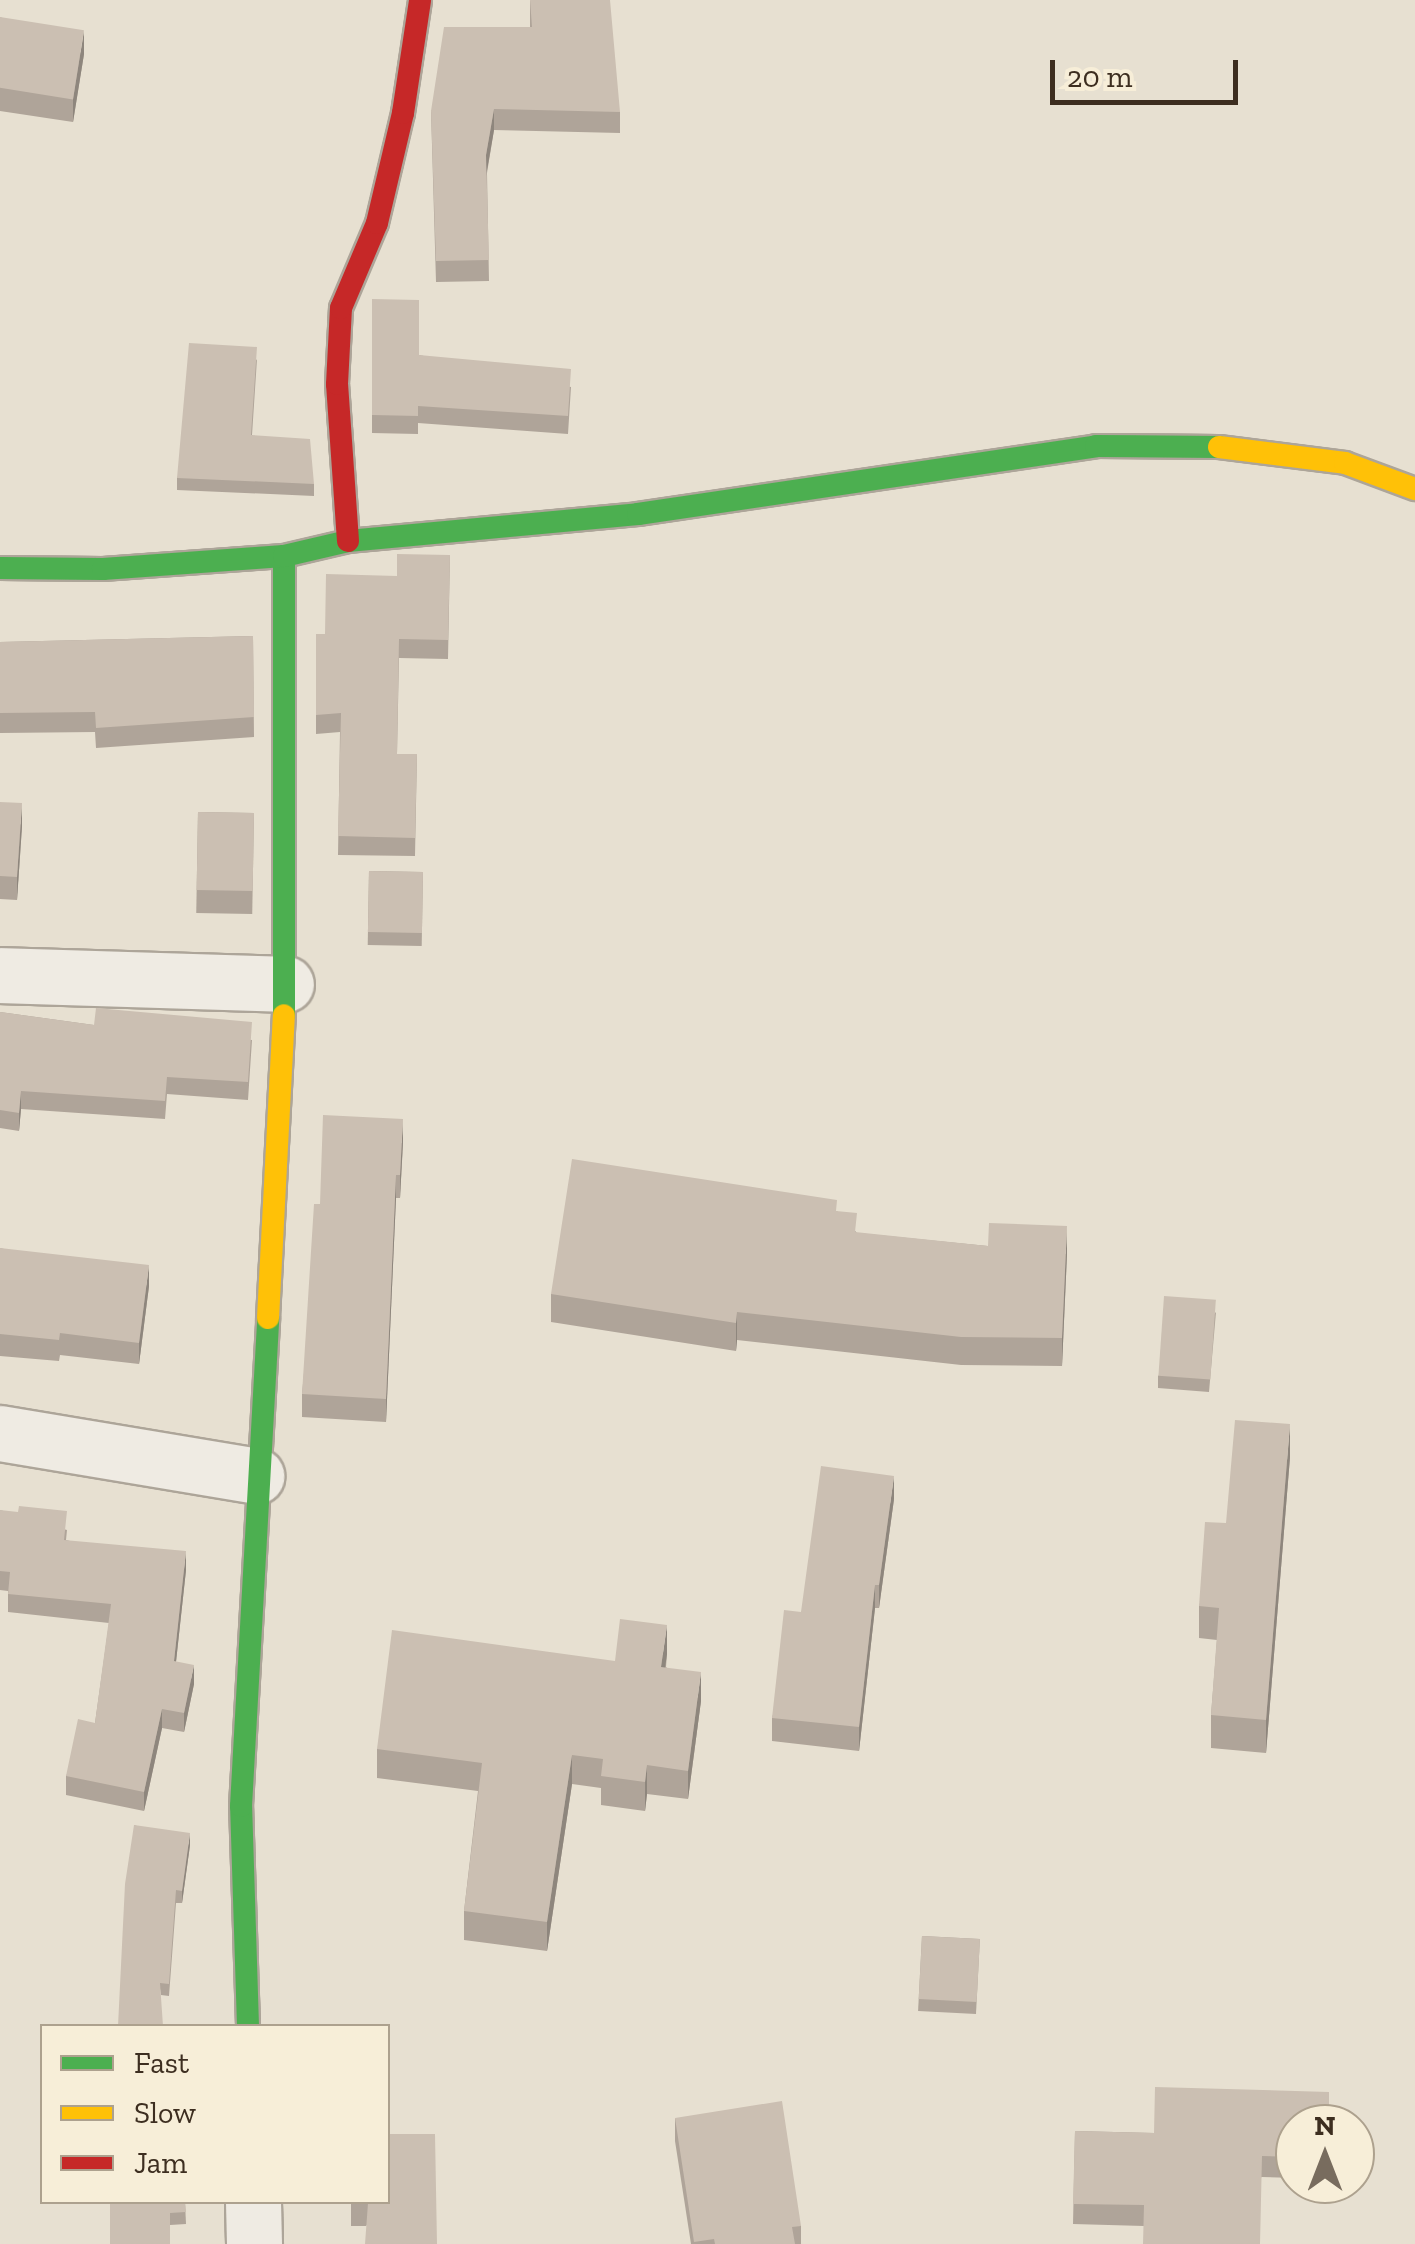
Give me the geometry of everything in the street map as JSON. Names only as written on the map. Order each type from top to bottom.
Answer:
[{"type":"street","points":[[348,540],[337,384],[341,308],[376,223],[403,113],[420,0]]},
{"type":"street","points":[[0,568],[103,569],[284,556],[348,540],[638,514],[1096,446],[1214,446],[1281,453],[1345,463],[1415,489]]},
{"type":"street","points":[[248,2024],[241,1806],[256,1476],[286,984],[284,556]]},
{"type":"street","points":[[0,975],[286,984]]},
{"type":"street","points":[[0,1433],[256,1476]]},
{"type":"street","points":[[253,2204],[254,2244]]},
{"type":"building","points":[[530,0],[610,0],[620,112],[494,109],[486,155],[489,260],[436,261],[431,111],[444,27],[532,27]]},
{"type":"building","points":[[0,17],[84,30],[73,99],[0,88]]},
{"type":"building","points":[[372,299],[419,300],[419,355],[571,369],[568,416],[418,406],[418,416],[372,415]]},
{"type":"building","points":[[189,343],[257,347],[251,435],[310,439],[314,484],[177,478]]},
{"type":"building","points":[[397,554],[450,555],[448,640],[399,639],[397,754],[417,754],[415,838],[338,836],[341,713],[316,715],[316,634],[325,634],[326,574],[397,576]]},
{"type":"building","points":[[253,636],[254,717],[96,728],[95,712],[0,713],[0,642]]},
{"type":"building","points":[[0,802],[22,803],[17,877],[0,876]]},
{"type":"building","points":[[198,812],[254,813],[253,891],[197,890]]},
{"type":"building","points":[[369,871],[423,872],[422,933],[368,932]]},
{"type":"building","points":[[96,1008],[252,1022],[248,1082],[167,1077],[165,1101],[21,1091],[19,1113],[0,1110],[0,1012],[94,1025]]},
{"type":"building","points":[[323,1115],[403,1119],[400,1175],[396,1175],[386,1399],[302,1394],[314,1204],[320,1204]]},
{"type":"building","points":[[572,1159],[837,1200],[836,1211],[857,1213],[855,1232],[988,1246],[989,1223],[1067,1226],[1062,1338],[961,1337],[737,1312],[736,1323],[551,1294]]},
{"type":"building","points":[[0,1248],[149,1265],[139,1343],[60,1333],[59,1340],[0,1334]]},
{"type":"building","points":[[1164,1296],[1216,1300],[1210,1379],[1158,1376]]},
{"type":"building","points":[[1235,1420],[1290,1424],[1266,1720],[1211,1715],[1219,1608],[1199,1606],[1205,1522],[1226,1523]]},
{"type":"building","points":[[821,1466],[894,1476],[879,1585],[875,1585],[859,1727],[772,1718],[784,1610],[801,1612]]},
{"type":"building","points":[[19,1506],[67,1511],[64,1540],[186,1551],[174,1661],[194,1665],[184,1713],[162,1709],[144,1792],[66,1776],[78,1719],[95,1723],[111,1604],[8,1594],[10,1572],[0,1571],[0,1510],[18,1512]]},
{"type":"building","points":[[620,1619],[667,1625],[661,1667],[701,1672],[688,1771],[647,1765],[645,1782],[601,1776],[603,1759],[572,1755],[547,1922],[464,1911],[482,1763],[377,1749],[392,1630],[615,1661]]},
{"type":"building","points":[[134,1825],[190,1833],[182,1891],[176,1890],[169,1984],[160,1983],[163,2024],[118,2024],[125,1884]]},
{"type":"building","points":[[922,1936],[980,1939],[977,2002],[919,1999]]},
{"type":"building","points":[[1155,2087],[1329,2092],[1329,2104],[1275,2104],[1275,2156],[1262,2156],[1260,2244],[1143,2244],[1144,2205],[1073,2204],[1075,2131],[1154,2133]]},
{"type":"building","points":[[782,2101],[801,2226],[792,2227],[795,2244],[715,2244],[714,2239],[694,2242],[675,2118]]},
{"type":"building","points":[[390,2134],[435,2134],[437,2244],[365,2244],[368,2204],[390,2204]]},
{"type":"building","points":[[110,2204],[185,2204],[186,2212],[170,2213],[170,2244],[110,2244]]},
{"type":"traffic: fast","points":[[0,568],[103,569],[284,556],[348,541],[638,514],[1096,446],[1219,447]]},
{"type":"traffic: fast","points":[[284,556],[284,1015]]},
{"type":"traffic: fast","points":[[248,2024],[241,1806],[268,1318]]},
{"type":"traffic: slow","points":[[1219,447],[1345,463],[1415,489]]},
{"type":"traffic: slow","points":[[268,1318],[284,1015]]},
{"type":"traffic: jam","points":[[348,541],[337,384],[341,308],[377,223],[403,113],[420,0]]}]
